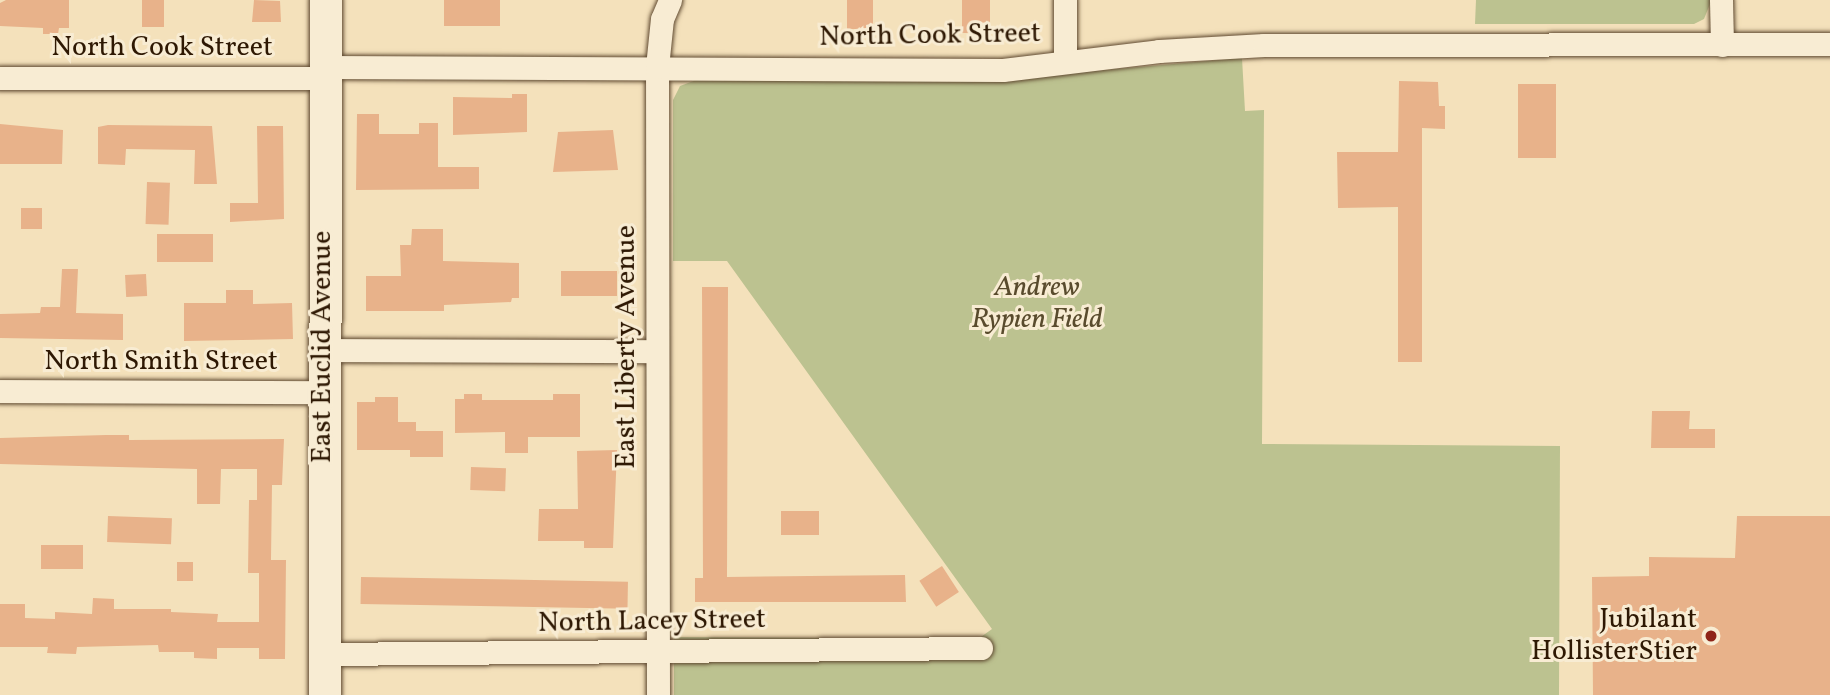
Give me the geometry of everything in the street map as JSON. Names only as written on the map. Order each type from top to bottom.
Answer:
[{"type":"main road","name":"East Euclid Avenue","points":[[325,695],[323,350],[326,0]]},
{"type":"street","name":"East Liberty Avenue","points":[[658,695],[657,67],[662,19],[670,0]]},
{"type":"street","points":[[1065,0],[1065,62]]},
{"type":"street","points":[[1721,0],[1721,45]]},
{"type":"street","name":"North Cook Street","points":[[0,78],[657,67],[1003,70],[1264,45],[1830,44]]},
{"type":"street","points":[[323,350],[656,351]]},
{"type":"street","name":"North Smith Street","points":[[0,391],[323,392]]},
{"type":"street","name":"North Lacey Street","points":[[324,654],[981,648]]},
{"type":"green space","points":[[1476,0],[1710,0],[1710,4],[1704,19],[1694,24],[1475,24]]},
{"type":"green space","name":"Andrew Rypien Field","points":[[1242,58],[1245,111],[1264,110],[1262,444],[1560,446],[1559,695],[674,695],[674,637],[978,639],[992,629],[727,261],[673,261],[673,100],[680,86],[696,80],[990,80]]},
{"type":"building","points":[[6,0],[69,0],[69,28],[59,28],[58,34],[43,34],[43,28],[0,26],[0,3]]},
{"type":"building","points":[[142,0],[164,0],[164,27],[142,27]]},
{"type":"building","points":[[254,0],[280,1],[281,22],[252,22]]},
{"type":"building","points":[[444,0],[500,0],[500,26],[444,26]]},
{"type":"building","points":[[847,0],[873,0],[873,29],[847,29]]},
{"type":"building","points":[[962,0],[990,0],[990,33],[962,33]]},
{"type":"building","points":[[1399,81],[1438,82],[1439,106],[1445,106],[1445,129],[1422,128],[1422,362],[1398,362],[1398,207],[1338,208],[1337,152],[1398,152]]},
{"type":"building","points":[[1518,84],[1556,84],[1556,158],[1518,158]]},
{"type":"building","points":[[512,94],[527,94],[527,132],[453,135],[453,97],[512,98]]},
{"type":"building","points":[[357,114],[379,114],[379,134],[419,134],[419,123],[438,123],[438,167],[479,167],[479,189],[356,190]]},
{"type":"building","points":[[0,124],[63,130],[62,164],[0,164]]},
{"type":"building","points":[[212,126],[217,184],[194,184],[195,150],[126,149],[125,165],[98,164],[98,127]]},
{"type":"building","points":[[257,126],[283,126],[284,219],[230,222],[230,203],[258,203]]},
{"type":"building","points":[[613,130],[618,170],[553,172],[558,132]]},
{"type":"building","points":[[147,182],[170,183],[169,225],[146,224]]},
{"type":"building","points":[[21,208],[42,208],[42,229],[21,229]]},
{"type":"building","points":[[412,229],[443,229],[443,261],[519,263],[519,298],[512,298],[511,302],[444,305],[444,311],[366,311],[366,276],[401,276],[400,245],[411,245]]},
{"type":"building","points":[[157,234],[213,234],[213,262],[157,262]]},
{"type":"building","points":[[62,269],[78,269],[76,313],[123,314],[123,340],[0,338],[0,314],[40,313],[41,307],[60,307]]},
{"type":"building","points":[[561,271],[617,271],[617,296],[561,296]]},
{"type":"building","points":[[146,274],[147,296],[126,297],[125,275]]},
{"type":"building","points":[[702,287],[728,287],[727,577],[905,575],[906,602],[695,602],[695,578],[703,578]]},
{"type":"building","points":[[226,290],[253,290],[253,304],[292,303],[293,339],[184,341],[184,303],[226,303]]},
{"type":"building","points":[[464,394],[482,394],[482,400],[553,400],[553,394],[580,394],[580,437],[528,437],[528,453],[505,453],[505,432],[455,433],[455,399],[464,399]]},
{"type":"building","points":[[375,397],[398,397],[398,422],[416,422],[416,431],[443,431],[443,457],[410,457],[410,450],[357,450],[357,402],[375,402]]},
{"type":"building","points":[[1652,411],[1690,411],[1689,429],[1715,429],[1715,448],[1651,448]]},
{"type":"building","points":[[129,435],[129,440],[284,439],[282,485],[272,485],[271,560],[286,560],[285,659],[259,659],[259,648],[217,648],[217,659],[194,658],[194,652],[159,652],[158,645],[77,647],[76,654],[47,653],[48,647],[0,647],[0,604],[25,604],[25,618],[55,619],[55,612],[92,614],[93,598],[114,599],[114,609],[171,609],[171,612],[218,614],[217,622],[259,622],[259,573],[248,573],[249,500],[257,500],[257,469],[221,469],[220,504],[197,504],[197,469],[0,464],[0,438]]},
{"type":"building","points":[[617,450],[613,548],[584,548],[584,541],[538,541],[539,509],[578,509],[577,451]]},
{"type":"building","points":[[471,467],[506,468],[505,491],[470,490]]},
{"type":"building","points":[[781,511],[819,511],[819,535],[781,535]]},
{"type":"building","points":[[108,516],[172,518],[171,544],[107,542]]},
{"type":"building","name":"Jubilant HollisterStier","points":[[1737,516],[1830,516],[1830,695],[1593,695],[1592,577],[1649,576],[1649,557],[1735,558]]},
{"type":"building","points":[[41,545],[83,545],[83,569],[41,569]]},
{"type":"building","points":[[177,562],[193,562],[193,581],[177,581]]},
{"type":"building","points":[[942,566],[959,592],[936,607],[919,581]]},
{"type":"building","points":[[361,577],[628,582],[627,609],[361,604]]},
{"type":"place","name":"Jubilant HollisterStier","points":[[1711,636]]}]
